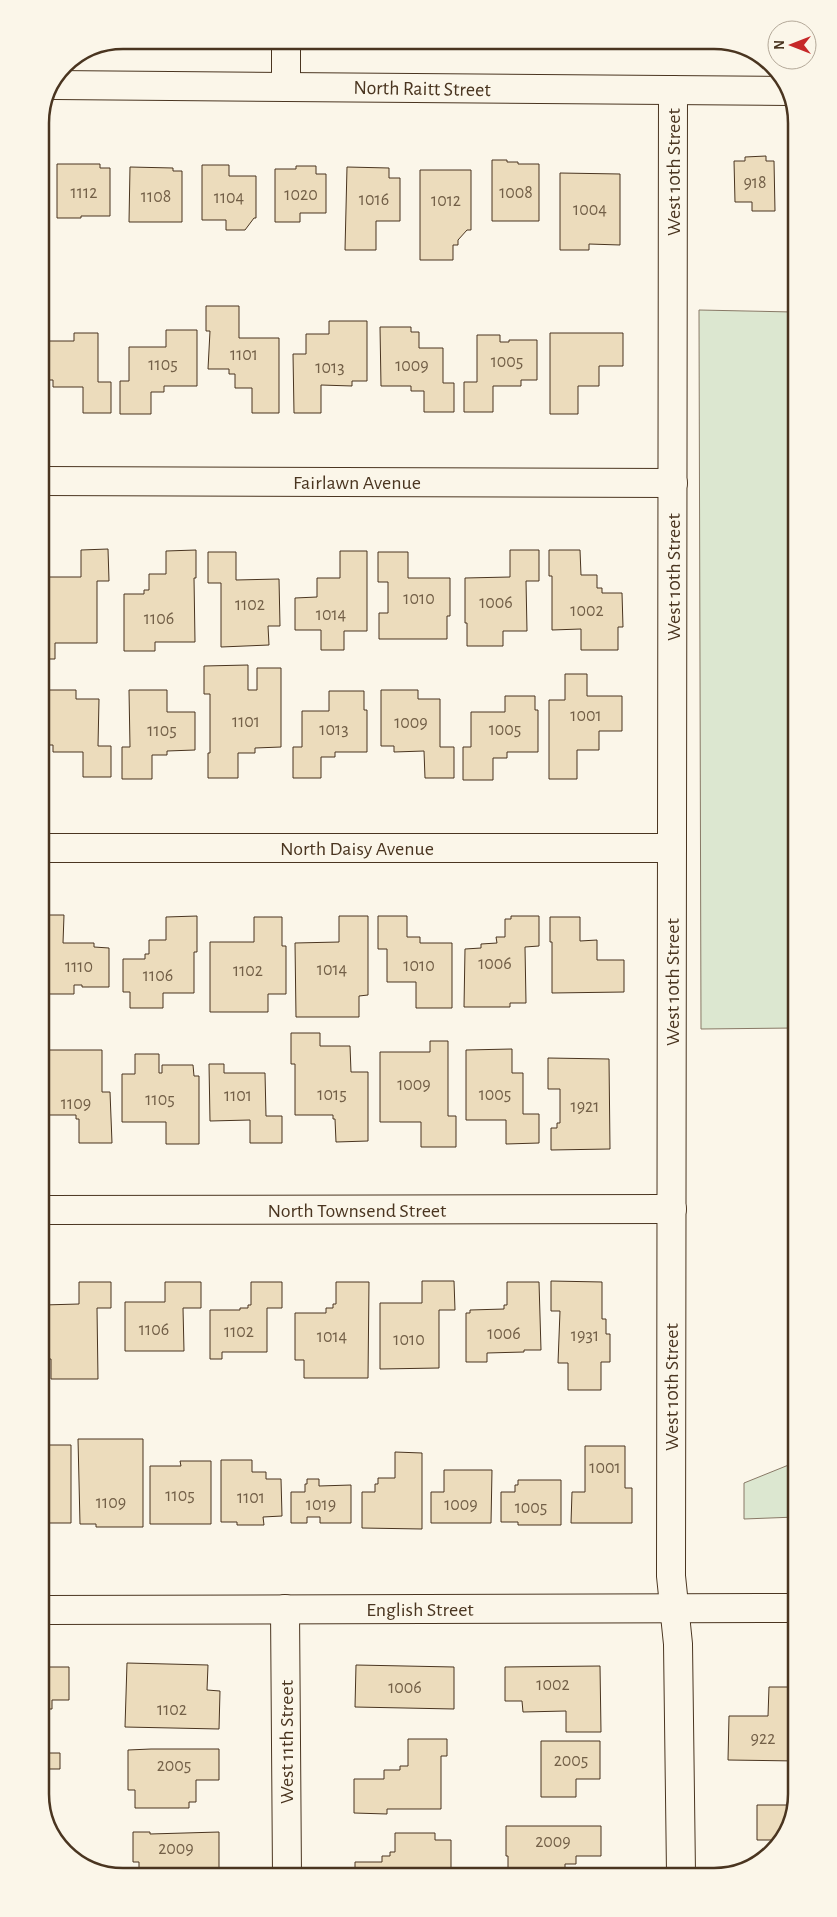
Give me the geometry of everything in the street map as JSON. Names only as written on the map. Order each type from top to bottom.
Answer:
[{"type":"street","points":[[286,49],[286,87]]},
{"type":"street","name":"North Raitt Street","points":[[59,85],[781,91]]},
{"type":"street","name":"West 10th Street","points":[[673,90],[671,1576],[678,1644],[681,1868]]},
{"type":"street","name":"Fairlawn Avenue","points":[[49,481],[673,483]]},
{"type":"street","name":"North Daisy Avenue","points":[[49,848],[672,848]]},
{"type":"street","name":"North Townsend Street","points":[[49,1210],[672,1209]]},
{"type":"street","name":"English Street","points":[[49,1610],[788,1608]]},
{"type":"street","name":"West 11th Street","points":[[285,1609],[287,1868]]},
{"type":"green space","points":[[699,310],[788,312],[788,1028],[701,1029]]},
{"type":"green space","points":[[788,1465],[788,1517],[744,1519],[744,1483]]},
{"type":"building","points":[[766,156],[766,161],[774,161],[775,211],[752,211],[752,202],[735,202],[734,161],[745,161],[745,157]]},
{"type":"building","points":[[492,160],[507,160],[507,162],[518,162],[518,164],[539,164],[539,221],[492,221]]},
{"type":"building","points":[[57,164],[100,164],[100,168],[110,168],[110,216],[57,218]]},
{"type":"building","points":[[202,165],[229,165],[229,176],[256,176],[256,218],[245,230],[226,230],[226,220],[202,220]]},
{"type":"building","points":[[296,166],[316,166],[316,174],[326,174],[326,213],[300,213],[300,222],[275,222],[275,169],[296,169]]},
{"type":"building","points":[[130,167],[173,168],[173,171],[182,171],[182,222],[129,222]]},
{"type":"building","points":[[347,167],[389,168],[389,178],[400,178],[400,221],[376,221],[376,250],[345,250]]},
{"type":"building","points":[[420,170],[471,170],[471,230],[467,230],[458,240],[458,245],[453,245],[453,260],[420,260]]},
{"type":"building","points":[[560,173],[620,174],[620,245],[589,244],[589,250],[560,250]]},
{"type":"building","points":[[206,306],[239,306],[239,338],[279,338],[279,413],[252,413],[252,388],[235,388],[235,374],[229,374],[229,369],[208,369],[210,331],[206,331]]},
{"type":"building","points":[[329,321],[367,321],[367,381],[352,381],[352,386],[321,385],[321,413],[294,413],[293,354],[306,354],[306,334],[329,334]]},
{"type":"building","points":[[380,327],[411,327],[411,332],[419,332],[419,348],[443,348],[443,383],[454,383],[454,412],[424,412],[424,391],[411,391],[411,386],[381,386]]},
{"type":"building","points":[[166,330],[197,330],[197,386],[164,386],[164,392],[151,392],[151,414],[120,414],[120,381],[129,381],[129,347],[166,347]]},
{"type":"building","points":[[74,333],[98,333],[98,382],[111,382],[111,413],[83,413],[83,387],[53,387],[53,380],[49,380],[49,341],[74,341]]},
{"type":"building","points":[[550,333],[623,333],[623,366],[599,366],[599,386],[578,386],[578,414],[550,414]]},
{"type":"building","points":[[477,335],[500,335],[500,342],[509,342],[509,340],[537,340],[537,380],[521,380],[521,386],[493,386],[493,412],[464,412],[464,382],[477,382]]},
{"type":"building","points":[[108,549],[109,581],[97,581],[97,643],[55,643],[55,659],[49,659],[49,577],[81,577],[81,550]]},
{"type":"building","points":[[196,550],[196,578],[194,578],[195,642],[155,642],[155,651],[124,651],[124,594],[144,594],[144,590],[149,590],[149,574],[166,574],[166,551]]},
{"type":"building","points":[[510,550],[539,550],[539,581],[526,581],[527,631],[503,631],[503,646],[467,646],[465,578],[510,577]]},
{"type":"building","points":[[549,550],[580,550],[581,575],[597,575],[597,588],[602,588],[602,593],[622,593],[623,627],[618,627],[618,650],[581,650],[581,629],[552,630],[552,576],[549,576]]},
{"type":"building","points":[[340,551],[367,551],[367,631],[344,631],[344,650],[321,650],[321,630],[295,630],[295,598],[317,597],[317,578],[340,578]]},
{"type":"building","points":[[208,552],[236,552],[236,580],[279,579],[280,626],[268,626],[269,645],[221,647],[221,583],[208,583]]},
{"type":"building","points":[[378,552],[408,552],[408,578],[450,578],[450,616],[447,616],[447,639],[379,639],[379,613],[388,613],[388,582],[378,582]]},
{"type":"building","points":[[248,665],[248,690],[257,690],[257,668],[281,668],[281,747],[255,748],[255,753],[238,753],[238,778],[208,778],[210,694],[204,694],[204,666]]},
{"type":"building","points":[[565,674],[587,674],[587,696],[622,696],[622,731],[599,731],[599,750],[577,750],[577,779],[549,779],[549,700],[565,700]]},
{"type":"building","points":[[49,690],[76,690],[76,699],[99,699],[98,746],[111,746],[111,777],[83,777],[83,752],[53,752],[53,745],[49,745]]},
{"type":"building","points":[[129,690],[167,690],[167,712],[195,712],[195,750],[167,751],[167,755],[152,755],[152,779],[122,779],[122,747],[130,747]]},
{"type":"building","points":[[381,690],[418,690],[418,699],[440,699],[440,747],[454,747],[454,778],[425,778],[424,751],[394,752],[394,746],[381,746]]},
{"type":"building","points":[[329,691],[364,691],[364,710],[367,710],[367,752],[335,752],[335,757],[321,757],[321,778],[293,778],[293,747],[302,747],[302,711],[329,711]]},
{"type":"building","points":[[505,696],[535,696],[535,710],[538,710],[538,752],[507,752],[507,758],[493,758],[493,780],[463,780],[463,747],[471,747],[471,712],[505,712]]},
{"type":"building","points":[[49,915],[64,915],[63,943],[94,943],[94,947],[109,948],[109,987],[82,987],[82,985],[74,985],[74,994],[49,994]]},
{"type":"building","points":[[197,916],[197,952],[194,952],[194,993],[163,993],[163,1008],[130,1008],[130,992],[123,992],[123,959],[145,959],[145,954],[149,954],[149,940],[166,940],[166,917]]},
{"type":"building","points":[[339,916],[368,916],[368,995],[359,996],[359,1017],[296,1017],[295,943],[339,942]]},
{"type":"building","points":[[378,916],[407,916],[407,937],[420,937],[420,943],[452,943],[452,1008],[416,1008],[416,982],[387,982],[387,949],[378,949]]},
{"type":"building","points":[[511,916],[539,916],[539,946],[525,947],[526,1003],[510,1003],[510,1007],[464,1007],[465,949],[481,948],[481,944],[497,943],[496,937],[505,937],[505,919],[511,919]]},
{"type":"building","points":[[254,917],[282,917],[282,946],[286,946],[286,994],[268,994],[268,1012],[210,1012],[210,942],[254,942]]},
{"type":"building","points":[[550,917],[580,917],[580,941],[597,940],[597,960],[624,960],[624,992],[552,993]]},
{"type":"building","points":[[291,1033],[320,1033],[320,1046],[350,1046],[351,1072],[368,1072],[368,1141],[336,1142],[335,1119],[333,1119],[333,1115],[295,1115],[295,1064],[291,1064]]},
{"type":"building","points":[[430,1041],[448,1041],[448,1116],[456,1116],[456,1147],[421,1147],[421,1122],[380,1122],[380,1052],[430,1052]]},
{"type":"building","points":[[512,1049],[512,1073],[523,1073],[523,1114],[539,1114],[539,1143],[506,1144],[506,1120],[466,1120],[466,1050]]},
{"type":"building","points":[[49,1050],[102,1050],[102,1092],[110,1092],[112,1143],[79,1143],[79,1119],[76,1119],[76,1115],[49,1115]]},
{"type":"building","points":[[135,1054],[159,1054],[159,1073],[162,1073],[162,1065],[193,1065],[194,1076],[199,1076],[199,1144],[166,1144],[166,1122],[122,1122],[122,1074],[135,1074]]},
{"type":"building","points":[[548,1058],[609,1059],[610,1149],[551,1150],[551,1128],[557,1128],[557,1123],[560,1123],[560,1089],[548,1089]]},
{"type":"building","points":[[209,1064],[224,1064],[224,1073],[265,1073],[266,1116],[282,1116],[282,1143],[250,1143],[250,1120],[210,1121]]},
{"type":"building","points":[[422,1281],[454,1281],[455,1310],[439,1310],[439,1368],[380,1369],[380,1303],[422,1303]]},
{"type":"building","points":[[551,1281],[602,1282],[602,1319],[606,1319],[606,1334],[610,1334],[610,1362],[601,1362],[601,1390],[568,1390],[568,1363],[558,1363],[560,1311],[551,1311]]},
{"type":"building","points":[[79,1282],[111,1282],[111,1308],[97,1308],[98,1379],[51,1379],[49,1305],[79,1304]]},
{"type":"building","points":[[165,1282],[201,1282],[201,1308],[183,1308],[184,1351],[125,1351],[125,1302],[165,1302]]},
{"type":"building","points":[[251,1282],[282,1282],[282,1308],[267,1308],[267,1352],[222,1352],[222,1359],[210,1359],[210,1310],[240,1310],[240,1308],[248,1308],[248,1305],[251,1305]]},
{"type":"building","points":[[336,1282],[369,1282],[368,1378],[304,1378],[304,1360],[295,1360],[295,1313],[326,1313],[326,1308],[333,1308],[333,1304],[336,1304]]},
{"type":"building","points":[[507,1282],[539,1282],[541,1350],[487,1353],[487,1362],[466,1362],[466,1313],[470,1313],[470,1310],[504,1309],[504,1305],[507,1305]]},
{"type":"building","points":[[78,1439],[143,1439],[143,1527],[96,1527],[96,1524],[80,1524]]},
{"type":"building","points":[[49,1445],[71,1445],[71,1523],[49,1523]]},
{"type":"building","points":[[585,1446],[625,1446],[625,1488],[632,1488],[632,1523],[571,1523],[572,1492],[585,1492]]},
{"type":"building","points":[[395,1452],[422,1453],[422,1529],[362,1528],[362,1492],[375,1492],[375,1484],[378,1484],[378,1478],[395,1478]]},
{"type":"building","points":[[221,1460],[252,1460],[252,1472],[266,1472],[266,1479],[281,1479],[282,1516],[263,1517],[264,1525],[237,1525],[237,1522],[221,1522]]},
{"type":"building","points":[[180,1461],[211,1461],[211,1524],[150,1524],[150,1466],[181,1466]]},
{"type":"building","points":[[444,1470],[492,1470],[491,1523],[431,1523],[431,1492],[444,1492]]},
{"type":"building","points":[[307,1479],[319,1479],[319,1486],[351,1485],[351,1523],[320,1523],[320,1517],[307,1517],[307,1523],[291,1523],[291,1492],[305,1492]]},
{"type":"building","points":[[518,1480],[561,1480],[561,1525],[518,1525],[518,1522],[501,1522],[501,1492],[515,1492],[515,1485],[518,1485]]},
{"type":"building","points":[[127,1663],[208,1665],[207,1690],[220,1691],[219,1729],[125,1727]]},
{"type":"building","points":[[356,1665],[454,1667],[454,1709],[355,1707]]},
{"type":"building","points":[[600,1666],[601,1732],[566,1732],[566,1711],[523,1712],[522,1701],[505,1701],[505,1667]]},
{"type":"building","points":[[49,1667],[69,1667],[69,1700],[52,1700],[52,1709],[49,1709]]},
{"type":"building","points":[[769,1687],[788,1687],[788,1761],[728,1760],[729,1716],[768,1716]]},
{"type":"building","points":[[408,1739],[447,1739],[447,1756],[441,1756],[441,1809],[387,1809],[387,1814],[354,1813],[354,1779],[384,1779],[384,1770],[400,1770],[400,1766],[408,1766]]},
{"type":"building","points":[[541,1741],[600,1741],[600,1779],[576,1779],[576,1797],[541,1797]]},
{"type":"building","points":[[219,1749],[219,1780],[196,1780],[196,1802],[189,1802],[189,1808],[135,1808],[135,1790],[128,1790],[128,1750]]},
{"type":"building","points":[[49,1753],[60,1753],[60,1769],[49,1769]]},
{"type":"building","points":[[757,1805],[788,1805],[781,1827],[772,1840],[757,1840]]},
{"type":"building","points":[[506,1826],[601,1826],[601,1856],[576,1856],[576,1864],[565,1864],[565,1868],[508,1868],[508,1856],[506,1856]]},
{"type":"building","points":[[133,1832],[150,1832],[150,1834],[219,1832],[219,1868],[139,1868],[139,1862],[133,1862]]},
{"type":"building","points":[[395,1833],[435,1833],[435,1840],[451,1840],[451,1868],[355,1868],[355,1862],[382,1862],[382,1856],[390,1856],[390,1852],[395,1852]]}]
